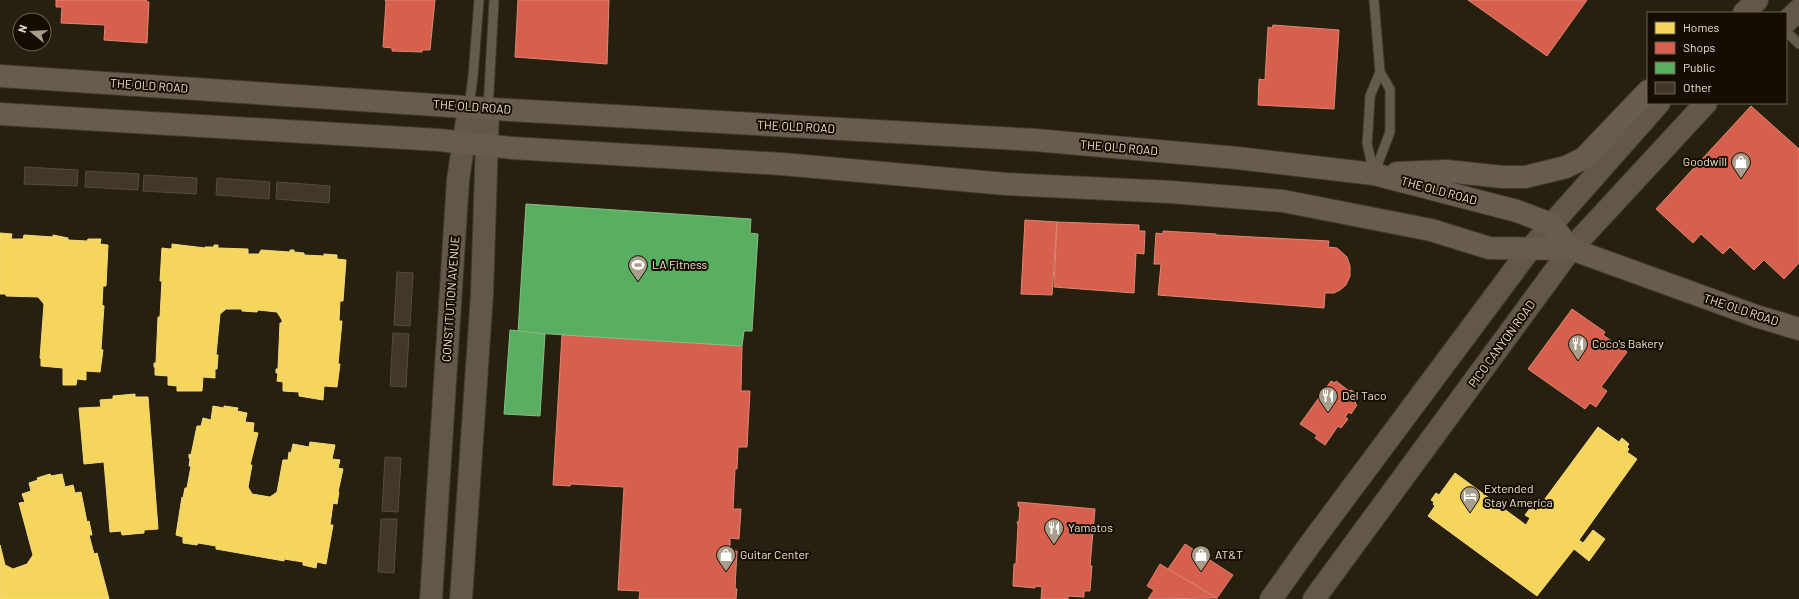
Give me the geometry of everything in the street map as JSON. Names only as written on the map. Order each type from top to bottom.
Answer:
[{"type":"main road","points":[[1745,12],[1757,0]]},
{"type":"main road","points":[[1787,21],[1799,10]]},
{"type":"main road","name":"THE OLD ROAD","points":[[0,76],[479,108],[1035,140],[1237,158],[1374,174],[1517,211],[1552,224]]},
{"type":"main road","points":[[1374,174],[1446,171],[1502,177],[1524,177],[1548,173],[1566,167],[1584,158],[1647,92]]},
{"type":"main road","points":[[1271,599],[1314,538],[1530,249],[1658,104]]},
{"type":"main road","name":"PICO CANYON ROAD","points":[[1314,599],[1571,250],[1705,104]]},
{"type":"main road","name":"CONSTITUTION AVENUE","points":[[431,599],[458,180],[464,143],[479,108]]},
{"type":"main road","name":"CONSTITUTION AVENUE","points":[[461,599],[482,294],[487,146],[479,108]]},
{"type":"main road","name":"THE OLD ROAD","points":[[0,114],[782,164],[1012,184],[1171,192],[1283,201],[1431,230],[1489,248],[1571,250],[1736,309],[1799,329]]},
{"type":"main road","points":[[1552,224],[1571,250]]},
{"type":"lane","name":"CONSTITUTION AVENUE","points":[[479,0],[473,76],[479,108]]},
{"type":"lane","name":"CONSTITUTION AVENUE","points":[[479,108],[494,0]]},
{"type":"lane","points":[[1374,0],[1380,72],[1390,89],[1390,132],[1374,174]]},
{"type":"lane","points":[[1787,32],[1799,44]]},
{"type":"lane","points":[[1374,174],[1367,142],[1370,96],[1380,72]]},
{"type":"building: Homes","points":[[0,233],[12,234],[11,239],[23,239],[24,235],[53,237],[53,235],[68,238],[68,240],[87,241],[88,239],[101,239],[100,244],[108,245],[106,286],[103,286],[102,305],[104,306],[101,349],[103,350],[100,372],[86,371],[86,380],[77,379],[76,385],[63,385],[63,368],[41,366],[40,358],[44,304],[38,297],[6,296],[6,294],[0,294]]},
{"type":"building: Homes","points":[[172,244],[205,248],[218,245],[218,248],[248,249],[248,254],[259,254],[261,250],[290,252],[290,250],[294,250],[294,252],[304,253],[304,255],[337,255],[337,259],[346,260],[343,301],[340,301],[339,321],[342,321],[338,364],[340,364],[337,387],[324,386],[323,400],[299,396],[299,392],[283,391],[283,382],[277,381],[278,373],[276,373],[276,369],[278,369],[280,323],[282,323],[282,320],[277,312],[258,310],[257,312],[242,311],[242,309],[226,309],[220,314],[216,355],[218,355],[217,369],[215,369],[215,378],[203,377],[202,391],[177,391],[177,386],[168,385],[168,376],[155,375],[154,363],[156,363],[158,317],[160,317],[162,281],[160,281],[162,248],[170,249],[172,248]]},
{"type":"building: Homes","points":[[135,394],[135,397],[148,397],[158,529],[144,530],[144,533],[122,535],[121,531],[110,532],[104,462],[84,464],[79,408],[101,407],[100,400],[113,399],[113,396]]},
{"type":"building: Homes","points":[[213,406],[238,408],[237,411],[247,413],[245,422],[254,423],[253,432],[258,433],[250,465],[252,465],[248,487],[252,494],[270,497],[277,492],[283,460],[288,460],[289,452],[291,453],[293,444],[309,447],[310,442],[335,445],[332,459],[340,460],[338,468],[343,469],[337,504],[333,503],[330,525],[333,525],[326,564],[317,562],[316,568],[303,565],[303,562],[284,559],[284,561],[216,549],[216,546],[198,543],[197,545],[183,543],[183,537],[176,535],[182,497],[183,498],[185,488],[187,488],[191,466],[189,466],[189,454],[191,455],[197,426],[201,426],[203,418],[211,420]]},
{"type":"building: Homes","name":"Extended Stay America","points":[[1598,427],[1619,442],[1622,438],[1629,444],[1627,447],[1629,449],[1627,452],[1637,459],[1579,540],[1583,543],[1593,530],[1605,539],[1589,561],[1574,549],[1537,596],[1428,516],[1435,506],[1433,504],[1434,502],[1431,500],[1436,493],[1439,495],[1455,473],[1526,525],[1530,518],[1525,515],[1531,507],[1536,511]]},
{"type":"building: Homes","points":[[50,474],[51,476],[62,474],[65,487],[73,485],[75,493],[81,492],[87,522],[89,521],[92,535],[89,535],[94,554],[97,553],[109,599],[0,599],[0,545],[5,565],[13,569],[27,564],[33,555],[19,503],[25,502],[22,494],[31,491],[29,483],[38,480],[37,478]]},
{"type":"building: Shops","points":[[56,0],[147,0],[146,2],[149,2],[147,43],[104,40],[105,25],[61,23],[62,7],[56,7]]},
{"type":"building: Shops","points":[[385,0],[435,0],[430,50],[422,50],[422,52],[392,51],[392,48],[383,47]]},
{"type":"building: Shops","points":[[518,0],[609,0],[607,64],[515,57]]},
{"type":"building: Shops","points":[[1468,0],[1587,0],[1547,56]]},
{"type":"building: Shops","points":[[1273,25],[1339,30],[1334,109],[1258,105],[1259,79],[1265,80],[1268,27],[1272,28]]},
{"type":"building: Shops","name":"Goodwill","points":[[1751,106],[1799,149],[1799,263],[1784,279],[1764,260],[1754,270],[1730,247],[1723,254],[1701,234],[1693,243],[1656,209]]},
{"type":"building: Shops","points":[[1025,220],[1057,222],[1052,295],[1021,294]]},
{"type":"building: Shops","points":[[1057,222],[1139,225],[1139,231],[1145,231],[1144,254],[1136,253],[1134,293],[1054,287]]},
{"type":"building: Shops","points":[[1163,231],[1329,241],[1328,247],[1337,248],[1347,257],[1350,266],[1350,276],[1346,285],[1340,290],[1334,293],[1325,293],[1324,308],[1158,295],[1161,264],[1154,264],[1156,233],[1163,234]]},
{"type":"building: Shops","name":"Coco's Bakery","points":[[1572,309],[1605,332],[1603,335],[1627,352],[1601,387],[1607,391],[1596,407],[1590,403],[1585,409],[1528,369]]},
{"type":"building: Shops","points":[[562,335],[742,346],[741,391],[750,391],[747,447],[738,447],[737,469],[735,469],[733,509],[741,509],[739,539],[730,538],[730,551],[737,551],[735,588],[737,589],[736,599],[639,599],[640,591],[618,590],[624,487],[571,484],[570,486],[553,485]]},
{"type":"building: Shops","name":"Del Taco","points":[[1331,381],[1335,383],[1336,381],[1349,391],[1351,390],[1358,395],[1355,398],[1358,399],[1355,403],[1357,405],[1351,414],[1349,412],[1345,417],[1348,419],[1341,428],[1338,426],[1325,445],[1315,438],[1317,435],[1300,424]]},
{"type":"building: Shops","name":"Yamatos","points":[[1018,502],[1095,509],[1090,566],[1092,566],[1090,591],[1084,591],[1084,597],[1068,596],[1068,599],[1041,599],[1042,587],[1035,586],[1035,588],[1013,586],[1014,564],[1016,564],[1017,522],[1019,521],[1020,507],[1018,506]]},
{"type":"building: Shops","name":"AT&T","points":[[1185,544],[1233,575],[1217,598],[1168,569]]},
{"type":"building: Shops","points":[[1160,564],[1217,598],[1148,599],[1154,590],[1147,586]]},
{"type":"building: Public","name":"LA Fitness","points":[[526,204],[751,219],[750,233],[758,234],[752,331],[744,331],[742,346],[518,332]]},
{"type":"building: Public","points":[[510,330],[545,334],[540,416],[504,414]]},
{"type":"building: Other","points":[[25,167],[78,170],[77,186],[24,184]]},
{"type":"building: Other","points":[[86,171],[139,174],[138,190],[85,187]]},
{"type":"building: Other","points":[[144,175],[197,178],[196,194],[143,191]]},
{"type":"building: Other","points":[[217,178],[270,182],[269,199],[216,195]]},
{"type":"building: Other","points":[[277,182],[330,186],[329,203],[276,199]]},
{"type":"building: Other","points":[[397,272],[413,273],[410,326],[394,325]]},
{"type":"building: Other","points":[[393,333],[409,334],[406,387],[390,386]]},
{"type":"building: Other","points":[[385,457],[401,458],[398,512],[382,511]]},
{"type":"building: Other","points":[[381,519],[397,519],[394,573],[378,572]]},
{"type":"place","name":"Goodwill","points":[[1741,179]]},
{"type":"place","name":"LA Fitness","points":[[638,282]]},
{"type":"place","name":"Coco's Bakery","points":[[1578,361]]},
{"type":"place","name":"Del Taco","points":[[1328,413]]},
{"type":"place","name":"Extended Stay America","points":[[1470,513]]},
{"type":"place","name":"Yamatos","points":[[1054,545]]},
{"type":"place","name":"Guitar Center","points":[[726,572]]},
{"type":"place","name":"AT&T","points":[[1201,572]]}]
